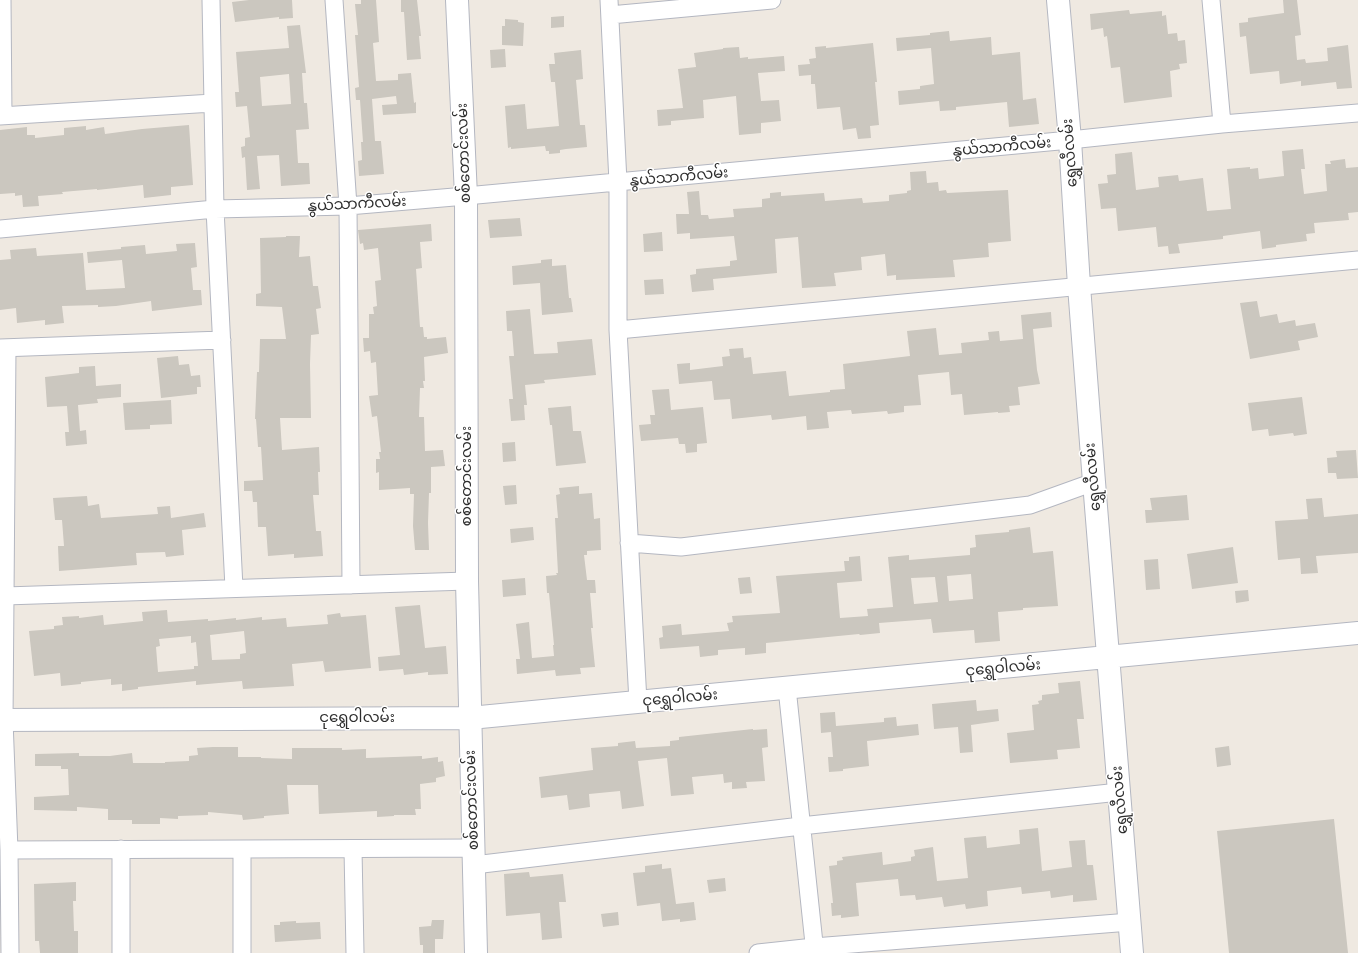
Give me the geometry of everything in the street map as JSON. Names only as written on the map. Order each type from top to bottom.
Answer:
[{"type":"street","points":[[2,0],[1,116],[213,103]]},
{"type":"street","points":[[211,0],[215,210],[234,588]]},
{"type":"street","points":[[334,0],[348,206],[351,585]]},
{"type":"street","name":"စစ်တောင်းလမ်း","points":[[457,0],[466,196],[468,581],[476,953]]},
{"type":"street","points":[[638,702],[618,330],[618,182],[610,7],[772,0]]},
{"type":"street","name":"ရွှေလီလမ်း","points":[[1058,0],[1070,140],[1078,286],[1132,953]]},
{"type":"street","points":[[1211,0],[1222,124]]},
{"type":"street","name":"နွယ်သာကီလမ်း","points":[[0,229],[215,210],[348,206],[466,196],[1070,140],[1222,124],[1358,113]]},
{"type":"street","points":[[618,330],[1358,260]]},
{"type":"street","points":[[10,953],[9,850],[2,720],[6,596],[3,348],[222,340]]},
{"type":"street","points":[[629,542],[681,548],[1030,505],[1094,482]]},
{"type":"street","points":[[6,596],[468,581]]},
{"type":"street","name":"ငုရွှေဝါလမ်း","points":[[2,720],[470,718],[1358,633]]},
{"type":"street","points":[[787,688],[814,950]]},
{"type":"street","points":[[9,850],[353,849],[474,856],[801,826],[1119,792]]},
{"type":"street","points":[[120,849],[121,953]]},
{"type":"street","points":[[242,849],[242,953]]},
{"type":"street","points":[[353,849],[355,953]]},
{"type":"street","points":[[758,953],[814,950],[1130,922]]},
{"type":"building","points":[[249,0],[292,0],[293,18],[279,19],[279,17],[235,22],[232,2]]},
{"type":"building","points":[[361,0],[376,0],[379,42],[373,43],[376,81],[398,80],[398,74],[411,73],[414,103],[416,102],[416,113],[383,115],[382,105],[397,104],[396,96],[372,99],[375,141],[381,141],[384,174],[359,176],[358,161],[362,160],[361,142],[363,142],[360,100],[356,100],[355,88],[359,87],[355,35],[358,35],[355,4],[361,4]]},
{"type":"building","points":[[401,0],[417,0],[421,36],[419,36],[421,59],[407,60],[404,12],[401,12]]},
{"type":"building","points":[[1283,0],[1297,0],[1301,35],[1295,36],[1297,60],[1305,59],[1306,63],[1328,61],[1327,48],[1348,45],[1352,88],[1337,89],[1336,82],[1301,86],[1301,81],[1280,84],[1279,71],[1250,74],[1246,36],[1240,37],[1239,23],[1248,22],[1248,18],[1284,13]]},
{"type":"building","points":[[1129,10],[1130,14],[1162,11],[1162,16],[1166,15],[1168,34],[1177,33],[1178,41],[1185,40],[1187,63],[1179,64],[1180,69],[1170,71],[1172,97],[1124,103],[1120,67],[1111,68],[1107,36],[1104,37],[1103,28],[1091,30],[1090,14]]},
{"type":"building","points":[[564,16],[564,27],[551,28],[551,17]]},
{"type":"building","points":[[505,19],[518,20],[518,22],[524,23],[523,46],[502,45],[502,26],[505,26]]},
{"type":"building","points":[[300,25],[306,73],[302,73],[304,103],[307,103],[309,129],[296,130],[298,163],[309,163],[310,184],[281,186],[279,155],[257,156],[260,189],[247,190],[245,157],[242,158],[241,147],[245,146],[245,138],[250,137],[247,106],[236,107],[235,92],[239,92],[236,52],[289,48],[287,26]],"holes":[[[289,74],[291,104],[262,106],[260,77]]]},
{"type":"building","points":[[949,31],[950,41],[991,37],[992,55],[1020,52],[1023,100],[1036,98],[1039,124],[1009,127],[1007,102],[956,107],[956,110],[940,111],[939,101],[899,105],[898,91],[920,89],[920,86],[934,84],[931,48],[897,51],[896,38],[930,35],[930,33]]},
{"type":"building","points":[[873,43],[879,125],[870,126],[871,138],[858,139],[856,128],[843,130],[840,107],[817,109],[815,84],[811,84],[811,75],[799,76],[798,65],[810,64],[809,59],[816,58],[815,47],[826,46],[826,48]]},
{"type":"building","points":[[739,47],[740,58],[748,57],[748,59],[784,56],[785,71],[758,73],[761,101],[779,100],[781,121],[761,123],[761,133],[739,135],[736,96],[703,100],[704,118],[671,121],[671,125],[658,126],[657,110],[683,108],[678,69],[696,67],[694,53]]},
{"type":"building","points":[[505,49],[506,67],[491,68],[490,50]]},
{"type":"building","points":[[581,50],[583,79],[576,80],[580,125],[585,125],[587,147],[560,150],[560,153],[549,154],[549,151],[546,151],[545,146],[508,148],[505,106],[525,104],[527,129],[559,126],[555,82],[551,82],[549,64],[555,64],[554,53]]},
{"type":"building","points":[[189,125],[193,185],[171,187],[171,195],[144,198],[143,185],[62,192],[63,194],[38,196],[39,206],[23,207],[22,195],[15,196],[15,193],[0,194],[0,130],[27,127],[27,135],[35,135],[35,138],[64,135],[64,128],[86,126],[86,130],[104,127],[105,134]]},
{"type":"building","points":[[1303,149],[1305,169],[1301,169],[1304,194],[1327,191],[1325,164],[1331,164],[1330,161],[1345,159],[1346,168],[1358,167],[1358,212],[1348,213],[1349,220],[1314,223],[1315,233],[1306,234],[1307,241],[1276,245],[1276,247],[1262,249],[1260,231],[1223,236],[1223,239],[1178,244],[1180,253],[1169,254],[1168,246],[1158,247],[1156,227],[1118,231],[1116,208],[1101,209],[1098,184],[1108,183],[1107,175],[1116,174],[1115,154],[1132,152],[1136,190],[1159,187],[1158,177],[1178,175],[1179,181],[1203,178],[1207,211],[1231,209],[1227,169],[1250,167],[1250,169],[1258,168],[1259,179],[1284,176],[1282,151]]},
{"type":"building","points":[[926,171],[927,183],[938,182],[939,191],[946,190],[947,193],[1008,190],[1011,241],[988,243],[989,257],[953,260],[955,277],[896,280],[896,275],[887,276],[885,254],[861,257],[862,270],[834,273],[836,286],[802,288],[798,237],[775,239],[777,273],[713,279],[714,290],[692,292],[690,275],[696,274],[696,269],[730,266],[730,261],[737,260],[734,236],[690,239],[690,233],[677,234],[676,214],[689,214],[687,192],[699,191],[701,215],[708,215],[709,219],[734,217],[733,209],[762,207],[762,199],[770,198],[770,193],[781,192],[781,196],[824,193],[825,201],[862,198],[863,203],[889,201],[889,195],[907,193],[907,191],[911,190],[910,172]]},
{"type":"building","points":[[520,218],[522,236],[490,238],[488,220]]},
{"type":"building","points":[[431,224],[432,241],[420,242],[422,268],[416,269],[420,327],[423,327],[424,337],[427,337],[427,339],[446,337],[448,353],[424,357],[425,381],[423,381],[424,388],[420,388],[419,417],[424,417],[425,451],[443,450],[445,466],[431,467],[431,493],[429,493],[428,523],[429,550],[415,550],[413,526],[414,494],[410,494],[410,488],[379,490],[379,472],[376,473],[376,459],[380,459],[379,452],[381,452],[377,416],[372,417],[369,396],[378,395],[376,362],[371,363],[370,351],[364,352],[363,338],[369,338],[369,314],[374,314],[373,307],[377,306],[375,281],[381,280],[378,248],[364,250],[363,243],[360,244],[358,230]]},
{"type":"building","points":[[662,232],[663,251],[644,252],[643,234]]},
{"type":"building","points":[[300,236],[299,257],[310,256],[313,286],[318,286],[321,308],[316,309],[319,334],[311,335],[311,418],[280,418],[282,450],[319,447],[319,495],[313,495],[316,531],[321,531],[323,556],[294,558],[294,554],[268,556],[266,527],[258,527],[257,502],[253,502],[252,491],[244,491],[244,481],[263,480],[261,447],[258,447],[255,419],[260,339],[286,339],[282,307],[256,306],[256,294],[261,293],[260,238]]},
{"type":"building","points":[[195,243],[197,267],[191,268],[193,290],[201,290],[202,305],[152,311],[151,301],[116,306],[62,306],[64,323],[45,325],[45,320],[17,323],[16,308],[0,310],[0,260],[11,259],[10,250],[36,248],[37,256],[83,253],[86,290],[125,288],[122,260],[88,263],[87,252],[145,245],[146,254],[177,251],[176,244]]},
{"type":"building","points":[[552,259],[552,266],[566,265],[569,298],[571,298],[573,312],[542,315],[540,283],[513,285],[512,266],[541,263],[541,260]]},
{"type":"building","points":[[663,279],[664,294],[645,295],[644,280]]},
{"type":"building","points":[[1257,301],[1260,317],[1277,314],[1279,323],[1295,320],[1296,326],[1315,323],[1318,337],[1298,341],[1300,350],[1250,359],[1240,303]]},
{"type":"building","points":[[530,309],[534,354],[558,353],[557,342],[592,339],[596,375],[544,380],[545,383],[525,385],[527,405],[524,405],[525,420],[511,421],[509,399],[513,399],[509,356],[514,356],[512,331],[507,331],[506,311]]},
{"type":"building","points":[[1051,312],[1052,327],[1033,329],[1037,370],[1040,384],[1018,387],[1020,405],[1009,406],[1010,412],[964,415],[962,394],[951,395],[949,372],[918,375],[921,405],[904,406],[904,412],[888,414],[887,411],[852,414],[851,410],[827,412],[829,428],[807,430],[806,416],[772,420],[771,415],[732,419],[730,399],[714,400],[712,381],[679,384],[677,364],[690,363],[690,370],[723,366],[722,357],[730,356],[729,349],[743,348],[744,358],[751,357],[753,374],[786,371],[789,396],[830,392],[830,390],[845,389],[843,364],[910,356],[907,331],[936,328],[939,355],[962,353],[961,343],[989,340],[988,332],[999,331],[1000,341],[1023,339],[1021,315]]},
{"type":"building","points":[[178,356],[179,365],[189,364],[191,376],[200,375],[201,387],[197,387],[197,394],[161,398],[157,358]]},
{"type":"building","points":[[95,366],[96,386],[121,384],[121,397],[97,399],[98,403],[78,405],[80,431],[86,430],[87,444],[66,446],[65,432],[69,432],[67,406],[47,407],[45,377],[79,373],[79,367]]},
{"type":"building","points":[[669,389],[671,410],[703,407],[707,443],[697,444],[697,452],[686,453],[685,444],[679,444],[678,438],[641,441],[639,425],[651,424],[650,415],[655,415],[652,390]]},
{"type":"building","points":[[1302,397],[1307,434],[1294,436],[1293,433],[1269,436],[1268,429],[1252,431],[1248,403]]},
{"type":"building","points":[[171,400],[172,424],[150,425],[150,429],[125,430],[123,403]]},
{"type":"building","points":[[571,406],[573,431],[581,431],[586,463],[556,466],[552,425],[550,425],[548,408]]},
{"type":"building","points":[[515,442],[516,461],[503,462],[502,443]]},
{"type":"building","points":[[1356,450],[1358,478],[1337,479],[1336,473],[1328,473],[1327,458],[1337,457],[1336,451]]},
{"type":"building","points":[[516,485],[517,504],[505,505],[503,486]]},
{"type":"building","points":[[579,486],[579,494],[592,493],[594,519],[600,518],[601,550],[587,551],[587,555],[584,555],[587,580],[595,580],[596,593],[590,593],[593,628],[591,628],[595,667],[580,668],[581,674],[556,676],[555,670],[517,674],[516,659],[520,659],[516,624],[529,622],[532,658],[554,656],[549,593],[547,593],[546,576],[557,575],[556,573],[558,573],[555,518],[558,518],[556,495],[560,494],[559,488]]},
{"type":"building","points":[[1187,495],[1189,520],[1146,523],[1145,510],[1152,510],[1150,498]]},
{"type":"building","points":[[87,496],[88,506],[99,504],[101,518],[158,514],[157,507],[170,506],[171,518],[204,513],[206,527],[182,530],[184,555],[166,557],[165,552],[136,553],[137,565],[59,571],[58,546],[64,546],[62,520],[55,520],[53,498]]},
{"type":"building","points":[[1322,498],[1324,517],[1358,514],[1358,553],[1316,556],[1318,573],[1301,574],[1300,558],[1278,560],[1275,521],[1308,519],[1306,499]]},
{"type":"building","points":[[533,527],[534,540],[511,543],[510,529]]},
{"type":"building","points":[[1030,527],[1033,553],[1053,551],[1058,606],[1023,608],[1023,610],[998,612],[1000,641],[975,643],[974,630],[933,633],[931,619],[879,623],[880,633],[766,643],[766,653],[745,655],[745,648],[718,650],[718,655],[700,657],[699,646],[660,649],[659,638],[663,637],[662,626],[681,624],[682,635],[729,631],[727,623],[733,622],[732,616],[780,613],[776,576],[845,571],[844,561],[849,561],[849,557],[860,556],[862,581],[837,583],[840,618],[868,616],[867,609],[893,607],[888,557],[909,555],[909,560],[970,555],[970,548],[976,547],[975,535],[1009,532],[1009,530]],"holes":[[[971,574],[973,599],[949,601],[947,576]],[[935,577],[938,602],[914,604],[911,578]]]},
{"type":"building","points":[[1233,547],[1238,583],[1192,589],[1187,554]]},
{"type":"building","points":[[1158,559],[1160,589],[1146,590],[1144,560]]},
{"type":"building","points":[[750,577],[752,593],[740,594],[738,578]]},
{"type":"building","points":[[525,578],[526,595],[503,597],[502,580]]},
{"type":"building","points":[[1248,590],[1249,601],[1236,603],[1235,591]]},
{"type":"building","points":[[420,605],[425,648],[446,646],[448,674],[428,675],[428,672],[404,675],[403,669],[379,671],[378,657],[400,655],[395,607]]},
{"type":"building","points":[[167,610],[168,622],[208,619],[208,621],[236,618],[236,620],[262,617],[262,620],[286,618],[287,627],[328,624],[327,615],[340,613],[341,617],[366,615],[371,668],[325,672],[323,661],[292,664],[294,686],[243,689],[242,681],[196,685],[196,681],[138,687],[138,689],[122,691],[122,684],[111,685],[111,679],[61,686],[60,673],[34,676],[29,631],[54,629],[54,626],[63,625],[62,617],[79,616],[79,618],[103,615],[104,625],[143,621],[142,612]],"holes":[[[244,631],[246,653],[240,654],[240,659],[212,660],[210,635]],[[191,636],[191,643],[196,642],[198,666],[194,666],[194,669],[158,672],[156,647],[160,646],[159,639]]]},
{"type":"building","points":[[1080,681],[1084,719],[1077,719],[1080,748],[1057,750],[1058,759],[1010,763],[1007,733],[1034,730],[1032,705],[1039,704],[1038,701],[1042,700],[1042,695],[1059,693],[1058,683]]},
{"type":"building","points":[[976,700],[977,711],[998,709],[999,721],[971,725],[973,752],[960,753],[958,727],[934,729],[932,704]]},
{"type":"building","points":[[835,712],[836,726],[884,722],[884,718],[896,717],[897,726],[918,724],[919,735],[867,741],[869,766],[829,772],[828,757],[833,757],[831,732],[821,733],[820,713]]},
{"type":"building","points":[[753,729],[767,729],[768,747],[762,748],[765,781],[746,782],[747,788],[732,789],[732,782],[724,783],[723,774],[692,777],[694,794],[671,796],[667,758],[638,761],[644,806],[622,809],[620,791],[589,794],[590,807],[569,810],[567,795],[541,798],[539,777],[593,770],[591,748],[618,746],[618,743],[635,741],[636,748],[670,746],[670,741],[679,740],[679,737]]},
{"type":"building","points":[[1229,746],[1231,765],[1217,767],[1215,748]]},
{"type":"building","points":[[238,747],[238,757],[292,759],[292,748],[342,748],[342,750],[366,749],[366,758],[422,756],[422,759],[438,757],[438,762],[443,761],[445,776],[436,778],[436,782],[420,784],[421,809],[415,809],[416,815],[377,817],[377,811],[319,814],[318,785],[287,785],[289,814],[264,816],[264,818],[243,820],[242,815],[208,812],[208,815],[178,816],[178,819],[160,818],[160,824],[132,824],[132,820],[108,820],[108,809],[77,807],[77,811],[34,810],[34,797],[69,795],[68,769],[61,769],[61,766],[35,766],[35,754],[79,753],[79,756],[110,756],[132,753],[133,763],[165,763],[189,761],[189,756],[198,755],[197,748]]},
{"type":"building","points":[[1334,819],[1348,953],[1229,953],[1217,831]]},
{"type":"building","points":[[1038,828],[1042,871],[1072,867],[1069,841],[1085,840],[1087,865],[1093,865],[1097,900],[1073,902],[1073,895],[1051,898],[1050,891],[1022,894],[1021,887],[987,891],[988,906],[966,909],[965,904],[944,907],[942,897],[916,900],[915,895],[900,896],[898,879],[856,883],[859,916],[841,918],[841,915],[832,916],[831,903],[833,903],[829,866],[837,865],[837,861],[843,860],[842,857],[882,852],[883,865],[911,861],[911,857],[915,856],[914,850],[933,847],[937,881],[968,878],[964,838],[986,836],[987,848],[1020,844],[1019,830]]},
{"type":"building","points":[[662,864],[662,869],[671,868],[676,904],[694,902],[696,920],[680,922],[680,919],[662,921],[660,903],[637,906],[633,873],[645,872],[645,866]]},
{"type":"building","points":[[529,872],[530,877],[563,874],[566,902],[559,902],[562,938],[542,940],[540,913],[506,916],[504,874]]},
{"type":"building","points":[[725,878],[726,891],[709,893],[707,880]]},
{"type":"building","points":[[76,882],[76,901],[73,901],[74,931],[78,931],[78,953],[40,953],[39,941],[35,941],[34,884]]},
{"type":"building","points":[[618,912],[619,925],[603,927],[601,914]]},
{"type":"building","points":[[432,920],[444,920],[443,939],[435,939],[435,953],[423,953],[423,945],[420,945],[419,927],[431,926]]},
{"type":"building","points":[[296,921],[296,923],[320,922],[321,939],[275,942],[274,925],[280,925],[280,922]]}]
